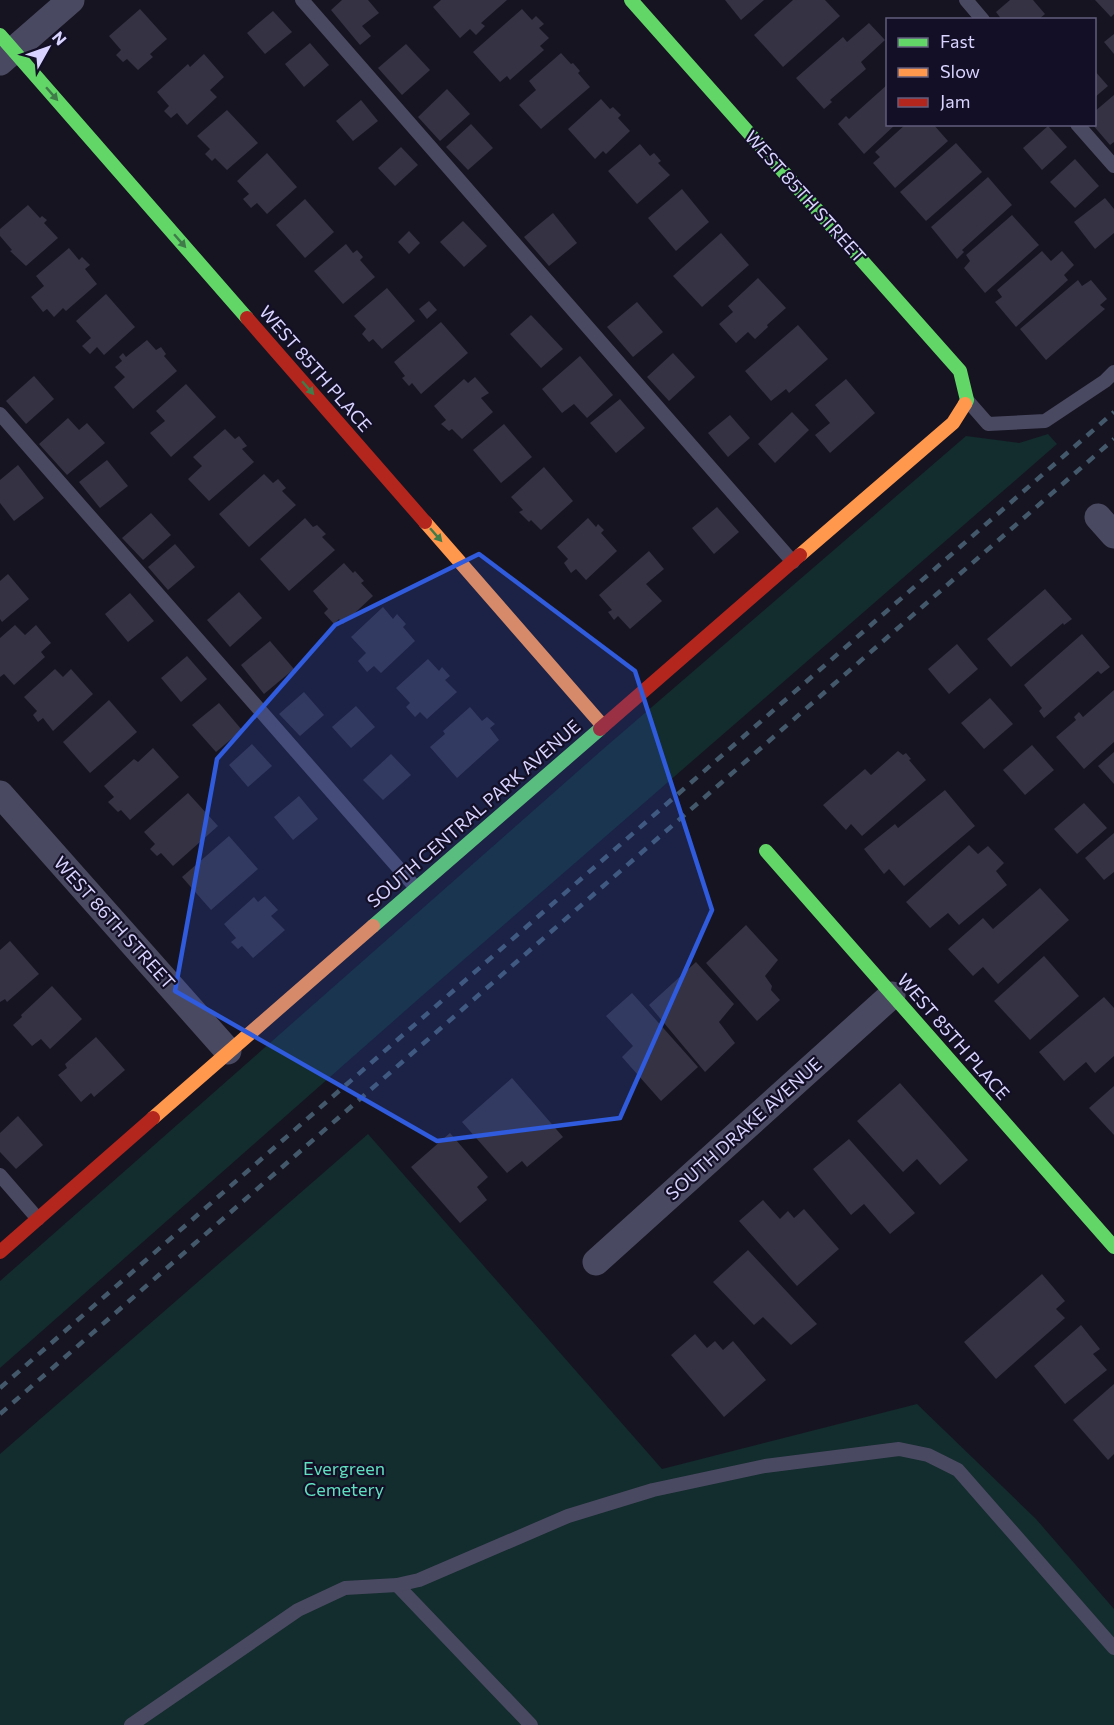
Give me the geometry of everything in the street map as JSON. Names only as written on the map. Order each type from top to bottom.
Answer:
[{"type":"street","points":[[4,49],[71,0]]},
{"type":"street","name":"WEST 85TH STREET","points":[[631,0],[960,371],[967,400]]},
{"type":"street","name":"WEST 85TH PLACE","points":[[4,49],[603,726]]},
{"type":"street","name":"SOUTH CENTRAL PARK AVENUE","points":[[0,1252],[228,1051],[953,423],[967,400]]},
{"type":"street","name":"WEST 86TH STREET","points":[[0,794],[228,1051]]},
{"type":"street","name":"WEST 85TH PLACE","points":[[766,851],[1114,1247]]},
{"type":"street","name":"SOUTH DRAKE AVENUE","points":[[596,1262],[892,995]]},
{"type":"lane","points":[[302,0],[793,562]]},
{"type":"lane","points":[[966,0],[981,18]]},
{"type":"lane","points":[[1079,126],[1114,166]]},
{"type":"lane","points":[[967,400],[988,424],[1045,421],[1105,381],[1114,372]]},
{"type":"lane","points":[[0,414],[416,888]]},
{"type":"lane","points":[[0,1175],[38,1218]]},
{"type":"lane","points":[[131,1725],[298,1610],[345,1588],[397,1585],[419,1580],[568,1515],[653,1490],[765,1466],[899,1449],[928,1455],[958,1470],[1114,1648]]},
{"type":"lane","points":[[397,1585],[531,1725]]},
{"type":"highlighted area","points":[[479,554],[635,671],[712,910],[620,1118],[437,1141],[175,991],[217,759],[335,625]]},
{"type":"green space","points":[[1048,434],[1057,444],[423,995],[0,1368],[0,1281],[602,750],[966,436],[1019,443]]},
{"type":"green space","name":"Evergreen Cemetery","points":[[368,1134],[662,1469],[917,1404],[1036,1519],[1114,1609],[1114,1725],[0,1725],[0,1454]]},
{"type":"building","points":[[342,0],[368,0],[379,13],[362,26],[371,36],[360,45],[331,10]]},
{"type":"building","points":[[441,0],[507,0],[481,23],[485,26],[476,35],[470,29],[460,38],[433,7]]},
{"type":"building","points":[[725,0],[764,0],[741,20]]},
{"type":"building","points":[[793,0],[825,0],[840,16],[783,67],[754,35]]},
{"type":"building","points":[[1010,0],[1033,0],[1045,14],[1040,18],[1000,18],[996,12]]},
{"type":"building","points":[[1095,0],[1114,0],[1114,14],[1111,17]]},
{"type":"building","points":[[140,9],[167,39],[150,54],[153,57],[138,70],[127,59],[123,62],[116,55],[121,50],[109,36]]},
{"type":"building","points":[[522,9],[532,20],[536,16],[544,24],[539,28],[549,38],[540,46],[544,50],[510,80],[507,76],[500,82],[473,52]]},
{"type":"building","points":[[273,11],[292,32],[265,54],[247,33]]},
{"type":"building","points":[[869,23],[885,40],[861,62],[866,69],[830,100],[832,102],[824,109],[796,78],[843,37],[847,42]]},
{"type":"building","points":[[1114,34],[1114,54],[1104,42]]},
{"type":"building","points":[[310,43],[329,65],[304,87],[285,64]]},
{"type":"building","points":[[406,44],[430,70],[402,95],[378,68]]},
{"type":"building","points":[[561,53],[580,71],[578,73],[590,87],[541,129],[519,105],[536,90],[529,81]]},
{"type":"building","points":[[204,54],[224,77],[210,90],[217,97],[187,125],[177,113],[171,118],[164,111],[169,106],[157,92],[188,64],[190,67]]},
{"type":"building","points":[[1096,72],[1108,86],[1096,96]]},
{"type":"building","points":[[886,86],[886,126],[894,126],[864,154],[838,124],[846,116],[849,119]]},
{"type":"building","points":[[447,89],[470,114],[440,141],[418,117]]},
{"type":"building","points":[[1114,95],[1114,142],[1110,145],[1094,126],[1096,126],[1096,110]]},
{"type":"building","points":[[601,99],[610,109],[613,107],[621,115],[618,118],[630,131],[606,154],[603,151],[595,159],[568,129]]},
{"type":"building","points":[[361,100],[378,121],[353,141],[336,121]]},
{"type":"building","points":[[227,110],[258,143],[227,170],[215,158],[212,161],[205,154],[210,149],[197,136]]},
{"type":"building","points":[[471,124],[493,148],[468,170],[446,147]]},
{"type":"building","points":[[904,126],[935,126],[948,141],[895,188],[873,163],[880,157],[875,152]]},
{"type":"building","points":[[1048,126],[1067,147],[1042,170],[1023,148]]},
{"type":"building","points":[[956,143],[982,172],[926,221],[900,192]]},
{"type":"building","points":[[640,144],[650,156],[654,153],[661,161],[658,163],[670,175],[637,204],[608,171]]},
{"type":"building","points":[[401,147],[418,165],[395,186],[378,168]]},
{"type":"building","points":[[267,153],[297,187],[267,214],[257,203],[251,208],[243,199],[249,194],[237,181]]},
{"type":"building","points":[[1075,159],[1099,186],[1075,208],[1050,182]]},
{"type":"building","points":[[988,177],[1012,205],[962,250],[964,252],[957,259],[931,227]]},
{"type":"building","points":[[682,189],[709,222],[676,251],[648,218]]},
{"type":"building","points":[[1105,198],[1114,209],[1114,233],[1095,249],[1074,222]]},
{"type":"building","points":[[305,199],[334,232],[305,258],[276,225]]},
{"type":"building","points":[[28,205],[40,218],[42,216],[47,220],[44,223],[58,238],[26,266],[10,251],[12,250],[0,236],[0,229]]},
{"type":"building","points":[[553,213],[577,243],[549,266],[524,237]]},
{"type":"building","points":[[1012,215],[1039,245],[985,293],[964,268],[970,261],[966,255]]},
{"type":"building","points":[[463,221],[487,246],[464,267],[440,242]]},
{"type":"building","points":[[409,231],[420,243],[409,254],[398,242]]},
{"type":"building","points":[[721,233],[749,265],[702,307],[673,276]]},
{"type":"building","points":[[346,244],[353,253],[357,250],[363,257],[360,260],[375,277],[343,304],[314,271]]},
{"type":"building","points":[[69,248],[79,260],[82,257],[90,265],[85,269],[97,284],[66,311],[63,308],[54,317],[47,309],[43,312],[31,297],[44,286],[36,276]]},
{"type":"building","points":[[1042,251],[1051,261],[1062,251],[1074,265],[1064,275],[1068,280],[1016,327],[995,302],[1002,297],[997,290]]},
{"type":"building","points":[[758,278],[786,308],[755,339],[748,332],[736,343],[719,324],[733,312],[728,306]]},
{"type":"building","points":[[1078,280],[1082,286],[1091,280],[1107,299],[1100,305],[1105,309],[1046,360],[1020,329]]},
{"type":"building","points":[[387,288],[415,321],[382,349],[373,339],[369,342],[362,334],[366,329],[354,316]]},
{"type":"building","points":[[106,294],[135,327],[104,355],[97,347],[90,354],[82,346],[91,338],[76,321]]},
{"type":"building","points":[[429,301],[437,310],[427,319],[419,309]]},
{"type":"building","points":[[637,302],[663,332],[633,357],[607,327]]},
{"type":"building","points":[[531,315],[563,349],[541,368],[510,334]]},
{"type":"building","points":[[441,322],[468,353],[421,394],[412,383],[409,386],[402,378],[405,376],[394,362]]},
{"type":"building","points":[[798,325],[828,359],[789,393],[786,389],[771,401],[745,371]]},
{"type":"building","points":[[147,340],[156,350],[161,347],[166,354],[164,356],[177,371],[133,409],[114,387],[125,377],[115,367],[122,361],[119,357],[123,353],[126,357]]},
{"type":"building","points":[[673,353],[695,377],[669,401],[647,377]]},
{"type":"building","points":[[580,356],[613,395],[587,418],[574,404],[562,413],[542,389]]},
{"type":"building","points":[[34,376],[54,399],[26,424],[6,401]]},
{"type":"building","points":[[475,377],[489,393],[481,398],[493,412],[462,439],[452,429],[449,431],[441,424],[446,420],[434,406],[464,379],[468,383]]},
{"type":"building","points":[[846,379],[875,413],[830,453],[815,435],[830,423],[815,405]]},
{"type":"building","points":[[186,384],[216,417],[171,457],[150,433],[165,421],[156,411]]},
{"type":"building","points":[[620,399],[645,428],[616,453],[590,423]]},
{"type":"building","points":[[792,412],[809,430],[775,463],[758,444]]},
{"type":"building","points":[[730,415],[750,438],[728,457],[708,433]]},
{"type":"building","points":[[68,418],[79,430],[87,423],[105,443],[67,475],[39,444]]},
{"type":"building","points":[[504,424],[532,457],[501,483],[473,450]]},
{"type":"building","points":[[225,429],[235,439],[239,436],[247,446],[242,449],[254,462],[209,501],[188,479],[202,466],[193,457]]},
{"type":"building","points":[[107,460],[128,486],[100,508],[79,482]]},
{"type":"building","points":[[18,465],[44,498],[14,521],[0,503],[0,480]]},
{"type":"building","points":[[544,467],[573,501],[541,530],[519,512],[523,510],[511,497]]},
{"type":"building","points":[[264,474],[273,483],[278,479],[286,488],[282,491],[296,505],[249,547],[219,514]]},
{"type":"building","points":[[717,507],[739,532],[714,554],[692,528]]},
{"type":"building","points":[[151,513],[171,535],[143,560],[122,538]]},
{"type":"building","points":[[305,518],[313,527],[317,525],[326,534],[322,537],[335,550],[289,591],[260,559]]},
{"type":"building","points":[[588,518],[596,527],[598,524],[604,530],[601,533],[617,551],[586,580],[576,569],[571,573],[564,563],[568,559],[557,547]]},
{"type":"building","points":[[175,544],[195,567],[168,590],[148,567]]},
{"type":"building","points":[[649,551],[664,569],[646,584],[662,601],[630,629],[618,616],[614,620],[608,612],[612,610],[599,595]]},
{"type":"building","points":[[344,563],[364,581],[361,583],[373,596],[343,624],[339,619],[334,624],[324,613],[328,609],[313,591]]},
{"type":"building","points":[[8,574],[29,599],[2,622],[0,619],[0,581]]},
{"type":"building","points":[[1045,589],[1072,619],[1064,625],[1063,623],[1011,667],[987,639]]},
{"type":"building","points":[[239,592],[262,618],[230,647],[207,620]]},
{"type":"building","points":[[130,593],[154,621],[128,642],[105,614]]},
{"type":"building","points":[[383,607],[393,619],[397,614],[406,624],[403,627],[415,641],[381,673],[374,666],[367,672],[358,661],[366,653],[351,637]]},
{"type":"building","points":[[15,625],[25,635],[36,625],[51,643],[41,652],[45,657],[14,685],[4,674],[0,677],[0,638]]},
{"type":"building","points":[[1082,634],[1110,667],[1101,674],[1098,671],[1044,718],[1039,711],[1042,708],[1024,685]]},
{"type":"building","points":[[270,641],[294,669],[264,694],[241,665]]},
{"type":"building","points":[[957,644],[978,669],[949,694],[928,669]]},
{"type":"building","points":[[187,656],[207,679],[181,702],[161,678]]},
{"type":"building","points":[[428,659],[439,671],[442,667],[450,676],[445,680],[457,692],[427,719],[420,712],[415,717],[406,707],[410,703],[396,688]]},
{"type":"building","points":[[55,669],[63,677],[71,669],[93,694],[53,731],[43,718],[38,722],[33,715],[37,711],[24,697]]},
{"type":"building","points":[[1114,690],[1114,742],[1084,769],[1056,737],[1076,720],[1074,717],[1079,712],[1083,717]]},
{"type":"building","points":[[304,692],[324,715],[300,736],[279,714]]},
{"type":"building","points":[[990,698],[1013,724],[984,749],[961,723]]},
{"type":"building","points":[[109,700],[137,732],[90,773],[63,742]]},
{"type":"building","points":[[219,703],[242,730],[216,752],[192,725]]},
{"type":"building","points":[[356,706],[375,727],[351,748],[332,727]]},
{"type":"building","points":[[470,707],[482,721],[487,717],[495,724],[490,728],[499,740],[457,778],[430,747],[445,734],[443,731]]},
{"type":"building","points":[[252,744],[272,766],[248,787],[229,765]]},
{"type":"building","points":[[1032,745],[1054,770],[1025,795],[1003,770]]},
{"type":"building","points":[[153,748],[179,777],[130,820],[121,810],[118,812],[108,802],[114,797],[104,786],[134,759],[138,762]]},
{"type":"building","points":[[898,751],[903,755],[906,753],[926,780],[862,836],[851,824],[846,830],[823,805],[865,769],[871,775]]},
{"type":"building","points":[[1114,752],[1114,784],[1098,766]]},
{"type":"building","points":[[391,754],[411,775],[383,800],[363,780]]},
{"type":"building","points":[[945,790],[975,826],[904,886],[889,869],[884,874],[864,849],[895,824],[898,828]]},
{"type":"building","points":[[188,793],[218,826],[173,866],[161,853],[157,856],[150,849],[155,844],[144,832]]},
{"type":"building","points":[[299,796],[318,819],[293,840],[274,817]]},
{"type":"building","points":[[1084,803],[1107,828],[1077,854],[1054,829]]},
{"type":"building","points":[[1114,833],[1114,872],[1104,880],[1085,858]]},
{"type":"building","points":[[229,836],[258,869],[211,910],[182,877]]},
{"type":"building","points":[[969,845],[978,854],[988,846],[1004,863],[996,871],[1007,885],[959,925],[948,913],[930,928],[906,902]]},
{"type":"building","points":[[1040,888],[1069,920],[998,984],[983,967],[973,976],[948,949],[983,918],[993,929]]},
{"type":"building","points":[[265,896],[278,910],[271,916],[285,930],[253,958],[242,946],[238,949],[231,942],[236,938],[224,924],[254,897],[258,902]]},
{"type":"building","points":[[746,925],[778,960],[765,976],[772,986],[771,990],[780,1000],[757,1021],[706,963]]},
{"type":"building","points":[[10,941],[39,974],[7,1002],[5,999],[0,1002],[0,950]]},
{"type":"building","points":[[1044,956],[1079,996],[1030,1040],[994,1001]]},
{"type":"building","points":[[696,962],[734,1004],[719,1022],[735,1043],[705,1072],[649,1005]]},
{"type":"building","points":[[52,986],[82,1019],[50,1049],[41,1039],[32,1046],[13,1025]]},
{"type":"building","points":[[632,993],[698,1067],[661,1101],[622,1057],[633,1046],[606,1016]]},
{"type":"building","points":[[1104,997],[1114,1008],[1114,1056],[1095,1073],[1086,1062],[1064,1081],[1039,1052]]},
{"type":"building","points":[[96,1037],[125,1070],[94,1097],[91,1093],[81,1102],[58,1075],[67,1068],[65,1064]]},
{"type":"building","points":[[512,1078],[563,1137],[527,1167],[522,1161],[507,1173],[462,1122]]},
{"type":"building","points":[[900,1083],[968,1160],[940,1185],[917,1159],[903,1172],[857,1121]]},
{"type":"building","points":[[1114,1086],[1114,1135],[1089,1108]]},
{"type":"building","points":[[18,1116],[43,1145],[16,1169],[0,1152],[0,1133]]},
{"type":"building","points":[[450,1133],[488,1177],[477,1187],[487,1200],[460,1223],[411,1167]]},
{"type":"building","points":[[849,1139],[915,1213],[890,1234],[864,1204],[851,1215],[813,1169]]},
{"type":"building","points":[[763,1200],[780,1219],[788,1211],[794,1218],[804,1209],[839,1249],[797,1286],[739,1221]]},
{"type":"building","points":[[748,1250],[817,1324],[791,1345],[763,1317],[754,1325],[713,1282]]},
{"type":"building","points":[[1042,1274],[1065,1301],[1056,1309],[1065,1318],[996,1379],[964,1342]]},
{"type":"building","points":[[1081,1325],[1100,1349],[1093,1354],[1107,1370],[1065,1404],[1034,1366]]},
{"type":"building","points":[[695,1334],[707,1348],[715,1341],[723,1350],[733,1341],[766,1380],[724,1417],[671,1355]]},
{"type":"building","points":[[1114,1384],[1114,1454],[1108,1460],[1073,1420]]},
{"type":"railway","points":[[0,1388],[1114,412]]},
{"type":"railway","points":[[0,1414],[1114,439]]},
{"type":"traffic: fast","points":[[631,0],[960,371],[967,400],[965,404]]},
{"type":"traffic: fast","points":[[0,35],[247,318]]},
{"type":"traffic: fast","points":[[373,926],[600,729]]},
{"type":"traffic: fast","points":[[766,851],[1114,1247]]},
{"type":"traffic: slow","points":[[800,555],[953,423],[965,404]]},
{"type":"traffic: slow","points":[[425,522],[603,726]]},
{"type":"traffic: slow","points":[[153,1118],[373,926]]},
{"type":"traffic: jam","points":[[247,318],[425,522]]},
{"type":"traffic: jam","points":[[600,729],[800,555]]},
{"type":"traffic: jam","points":[[0,1252],[153,1118]]}]
